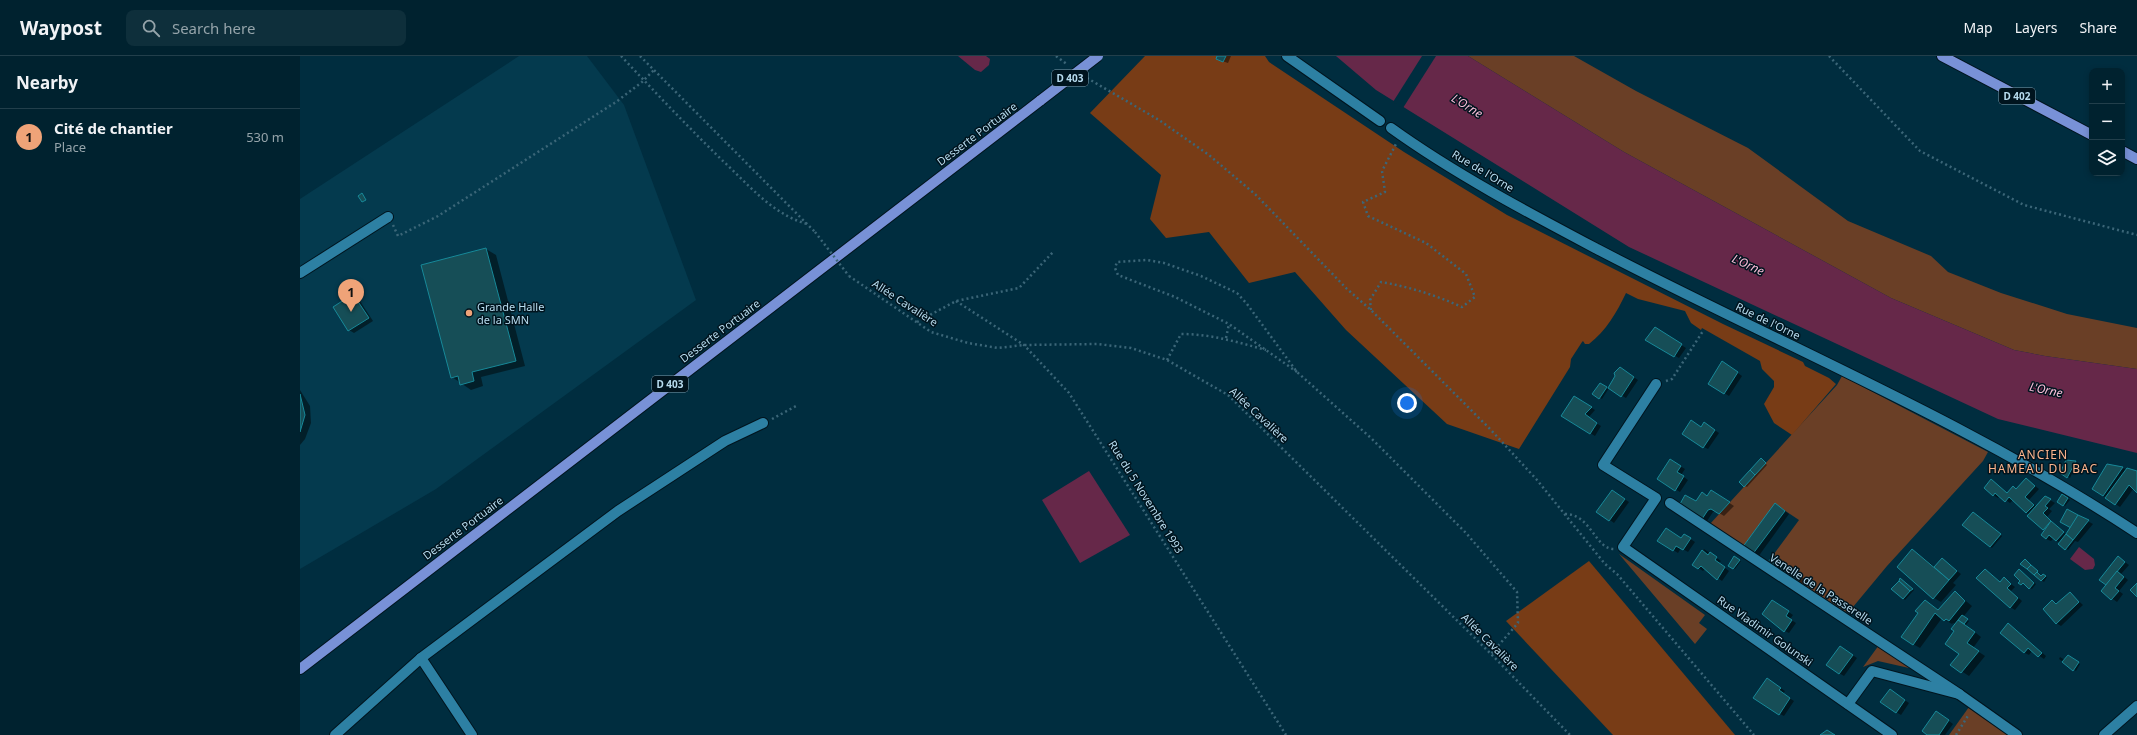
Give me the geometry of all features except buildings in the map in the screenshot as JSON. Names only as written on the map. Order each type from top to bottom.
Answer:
[{"type":"main road","name":"Desserte Portuaire","points":[[300,668],[1098,56]]},
{"type":"main road","name":"D 402","points":[[1942,56],[2089,133]]},
{"type":"main road","points":[[2125,153],[2137,159]]},
{"type":"street","points":[[1287,56],[1380,121]]},
{"type":"street","name":"Rue de l'Orne","points":[[1391,128],[1546,223],[1676,291],[1845,371],[1993,446],[2070,489],[2137,533]]},
{"type":"street","points":[[300,273],[388,217]]},
{"type":"street","points":[[1624,546],[1656,498],[1603,465],[1656,384]]},
{"type":"street","points":[[335,735],[421,658],[618,511],[725,441],[763,423]]},
{"type":"street","name":"Venelle de la Passerelle","points":[[1670,504],[1959,694],[2017,735]]},
{"type":"street","name":"Rue Vladimir Golunski","points":[[1624,546],[1892,735]]},
{"type":"street","points":[[421,658],[472,735]]},
{"type":"street","name":"Venelle de la Passerelle","points":[[1848,704],[1872,671],[1959,694]]},
{"type":"street","points":[[2104,735],[2137,706]]},
{"type":"path","points":[[622,56],[700,139],[766,202],[784,215],[807,224]]},
{"type":"path","name":"Allée Cavalière","points":[[640,56],[815,232],[849,276],[931,332],[968,343],[998,348],[1024,345],[1104,345],[1131,348],[1167,360],[1228,395],[1491,654],[1570,735]]},
{"type":"path","points":[[1056,56],[1070,66]]},
{"type":"path","points":[[1830,56],[1920,151],[2024,205],[2137,235]]},
{"type":"path","points":[[388,217],[398,236],[420,223],[438,216],[616,102],[644,80],[654,70]]},
{"type":"path","points":[[1081,74],[1159,120],[1209,155],[1256,195],[1347,289],[1371,310],[1495,435],[1564,514],[1605,564],[1617,574],[1754,735]]},
{"type":"path","points":[[1371,310],[1370,300],[1381,282],[1404,286],[1432,294],[1462,307],[1474,297],[1466,274],[1426,243],[1368,216],[1363,202],[1385,192],[1382,171],[1402,136]]},
{"type":"path","points":[[916,322],[956,301],[1018,288],[1054,251]]},
{"type":"path","points":[[1297,372],[1247,304],[1236,293],[1201,276],[1164,262],[1147,260],[1117,262],[1115,268],[1118,275],[1175,297],[1229,324],[1297,372],[1371,438],[1466,533],[1517,592],[1518,623],[1491,654]]},
{"type":"path","name":"Rue du 5 Novembre 1993","points":[[956,301],[1024,345],[1069,393],[1286,735]]},
{"type":"path","points":[[1226,338],[1229,324]]},
{"type":"path","points":[[1656,384],[1672,379],[1703,331]]},
{"type":"path","points":[[1167,360],[1181,334],[1204,334],[1226,338],[1270,352]]},
{"type":"path","points":[[763,423],[798,405]]},
{"type":"path","points":[[1564,514],[1579,516],[1605,546],[1610,549],[1624,546]]},
{"type":"path","points":[[1956,735],[1966,718]]},
{"type":"shaded area","points":[[519,56],[587,56],[624,105],[696,300],[436,489],[300,569],[300,199]]},
{"type":"shaded area","points":[[1145,56],[1265,56],[1269,62],[1404,152],[1507,215],[1723,324],[1803,362],[1805,366],[1829,378],[1836,384],[1792,435],[1774,423],[1764,404],[1774,387],[1774,381],[1762,369],[1760,361],[1702,328],[1701,330],[1691,323],[1685,311],[1638,299],[1626,293],[1615,314],[1601,333],[1589,344],[1585,344],[1583,341],[1582,342],[1571,359],[1570,367],[1519,449],[1447,424],[1346,330],[1295,272],[1249,283],[1209,232],[1166,238],[1150,219],[1161,175],[1090,113]]},
{"type":"shaded area","points":[[1468,56],[1574,56],[1636,91],[1748,148],[1848,221],[1931,256],[1948,272],[2001,293],[2067,314],[2137,328],[2137,369],[2014,350],[1891,298],[1624,152]]},
{"type":"shaded area","points":[[1842,376],[1988,452],[1983,461],[1887,566],[1848,613],[1797,582],[1801,576],[1771,558],[1799,520],[1775,504],[1742,548],[1710,524],[1837,385]]},
{"type":"shaded area","points":[[1619,554],[1705,615],[1699,623],[1707,629],[1695,644]]},
{"type":"shaded area","points":[[1589,561],[1735,735],[1613,735],[1506,621]]},
{"type":"shaded area","points":[[1879,645],[1909,666],[1909,668],[1878,661],[1863,667]]},
{"type":"shaded area","points":[[1969,707],[2010,735],[1949,735]]},
{"type":"water","points":[[958,56],[986,56],[990,59],[989,65],[981,72],[975,70]]},
{"type":"water","name":"L'Orne","points":[[1336,56],[1468,56],[1624,152],[1891,298],[2014,350],[2137,369],[2137,453],[1998,419],[1629,247],[1376,90]]},
{"type":"water","points":[[1089,471],[1130,535],[1080,563],[1042,500]]},
{"type":"water","points":[[2079,547],[2094,559],[2095,565],[2093,569],[2085,570],[2070,559]]},
{"type":"pier","points":[[1422,56],[1436,56],[1403,108],[1393,102]]},
{"type":"place","name":"Cité de chantier","points":[[351,312]]},
{"type":"place","name":"Grande Halle de la SMN","points":[[469,313]]},
{"type":"district","name":"ANCIEN HAMEAU DU BAC","points":[[2043,462]]}]
